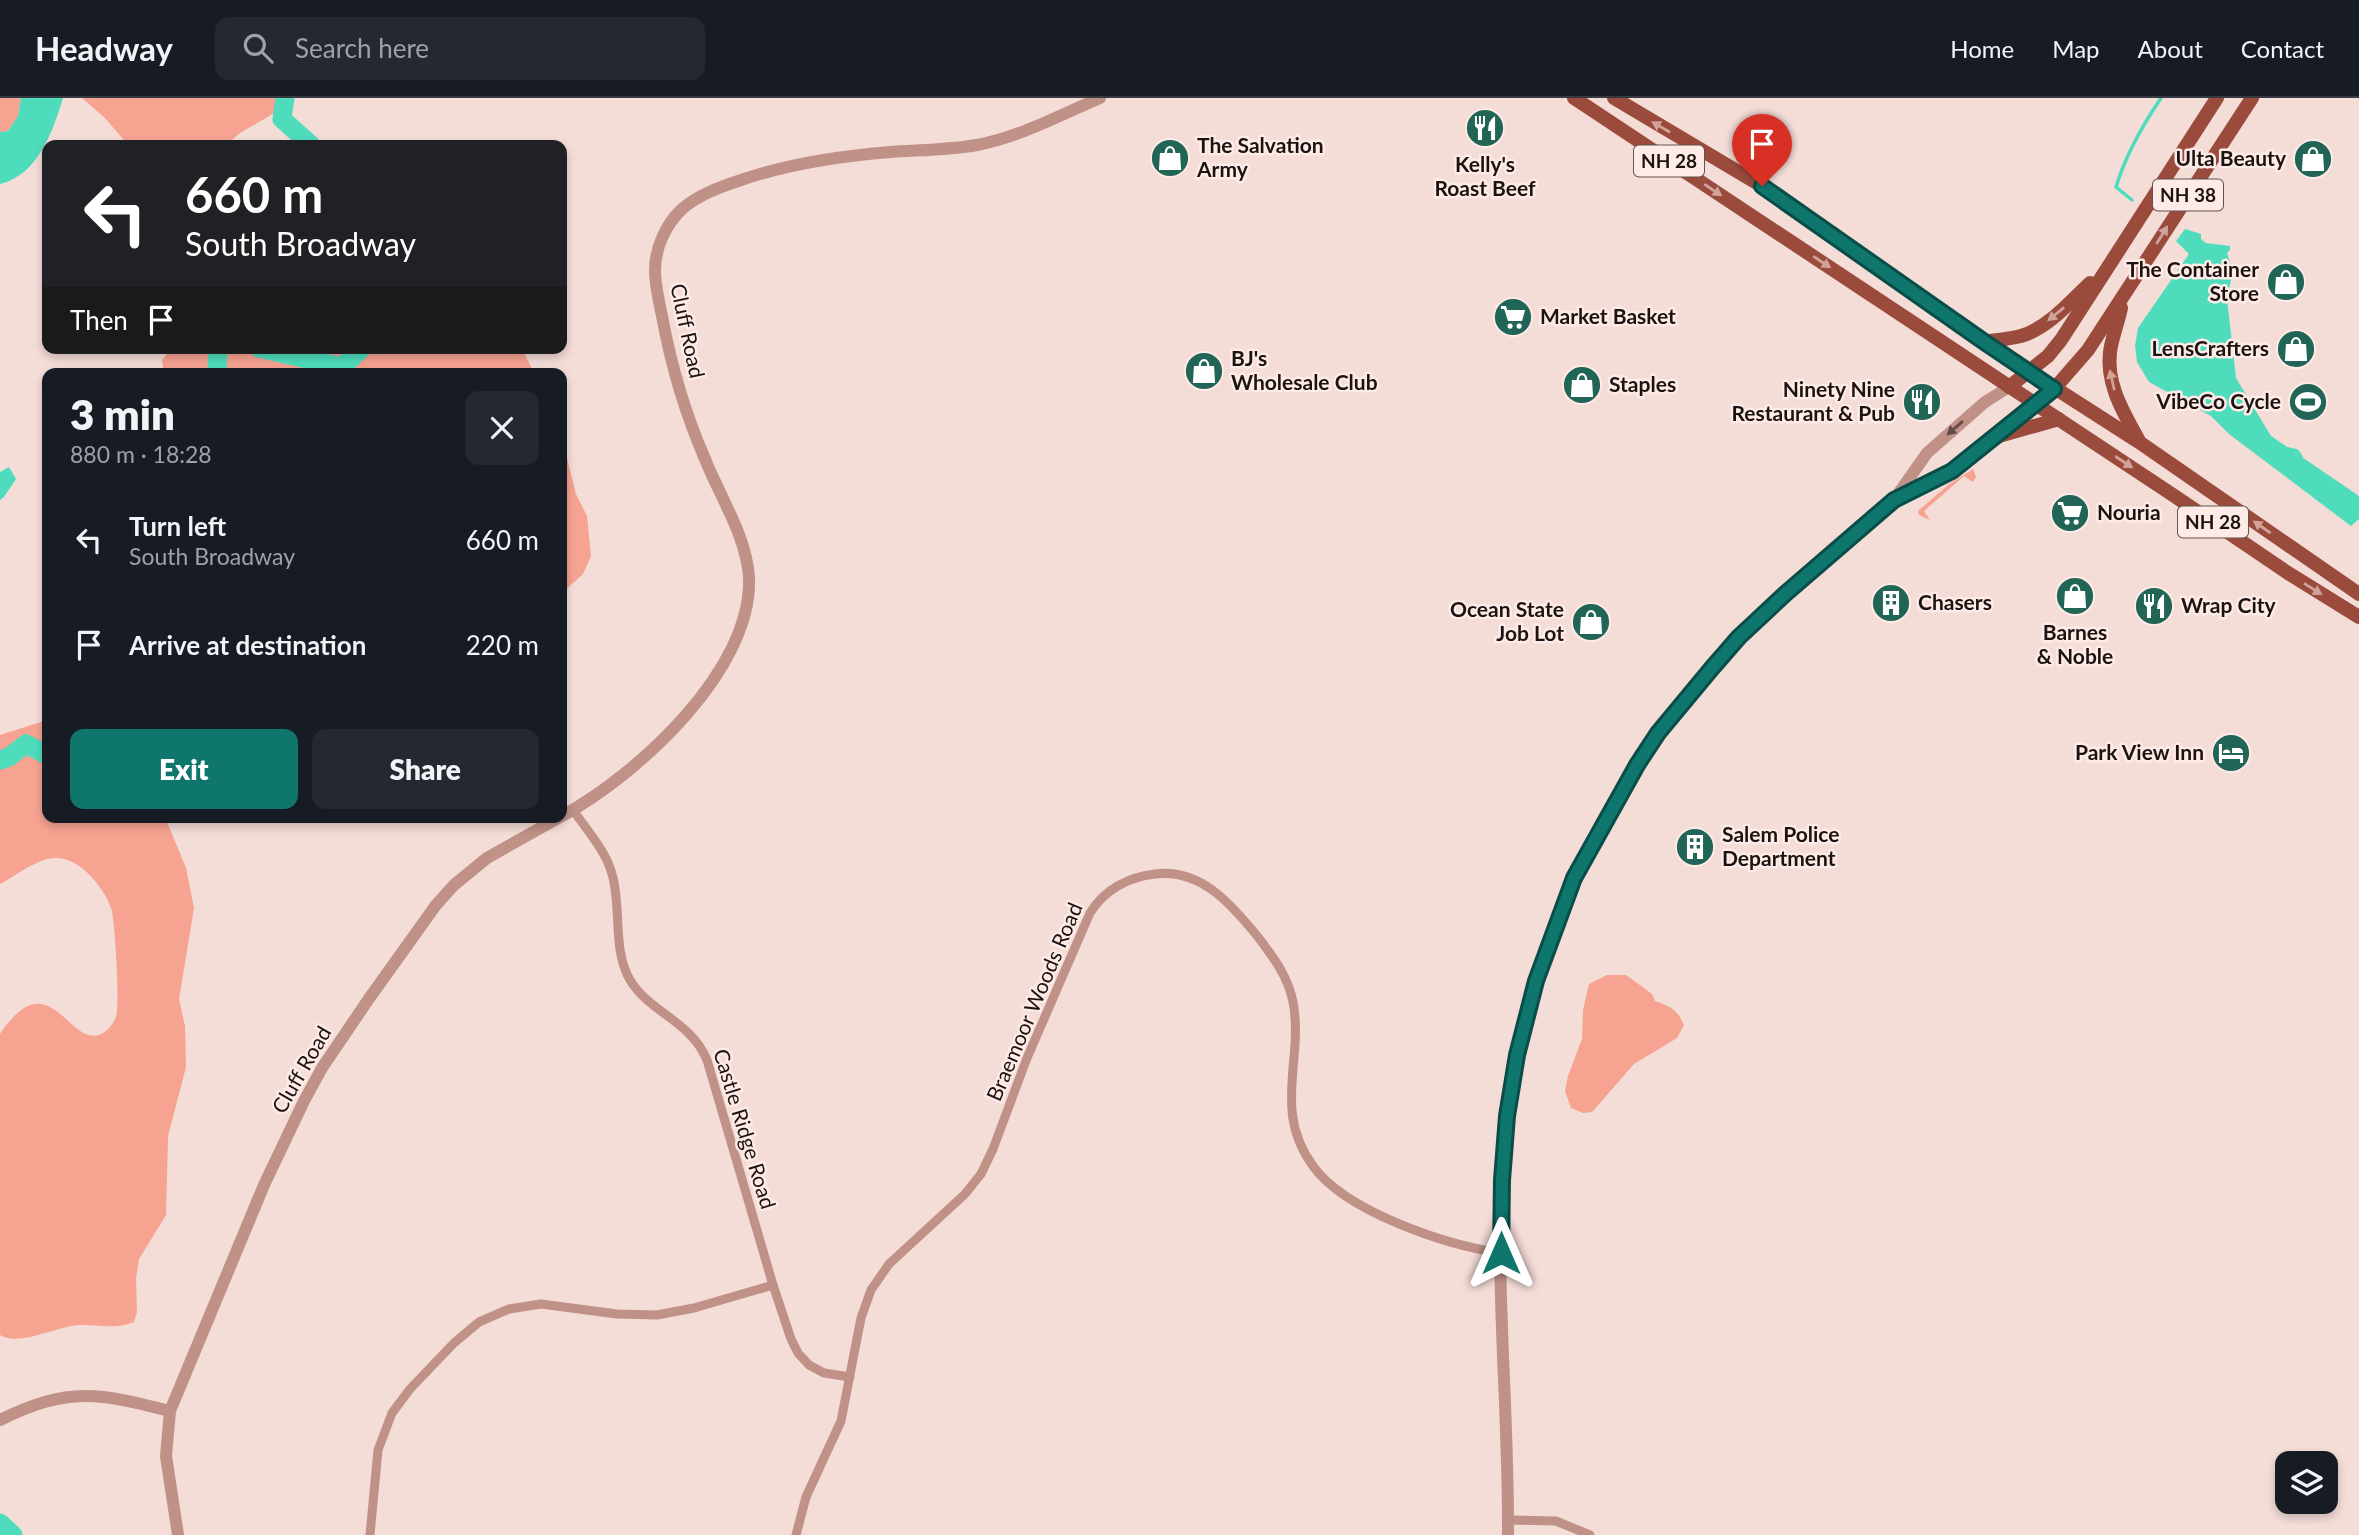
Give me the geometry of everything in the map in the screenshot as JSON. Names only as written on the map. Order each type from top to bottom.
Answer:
[{"type":"main road","name":"NH 28","points":[[1574,98],[2288,573],[2359,617]]},
{"type":"main road","name":"NH 28","points":[[1614,98],[1762,186],[1983,341],[2139,442],[2359,594]]},
{"type":"main road","name":"NH 38","points":[[2029,372],[2048,356],[2061,340],[2217,98]]},
{"type":"main road","name":"NH 38","points":[[2054,389],[2088,350],[2252,98]]},
{"type":"main road","points":[[1983,341],[2019,337],[2032,332],[2055,316],[2107,267]]},
{"type":"main road","points":[[2126,293],[2112,337],[2110,374],[2118,400],[2139,442]]},
{"type":"main road","points":[[2009,387],[2029,372]]},
{"type":"main road","points":[[2036,404],[2054,389]]},
{"type":"main road","points":[[1992,438],[2059,419]]},
{"type":"street","name":"Cluff Road","points":[[567,813],[625,772],[681,720],[724,664],[740,632],[746,612],[749,578],[742,543],[695,435],[679,387],[664,326],[655,270],[661,241],[672,220],[696,199],[757,174],[838,157],[956,149],[981,144],[1023,132],[1100,98]]},
{"type":"street","points":[[1508,1535],[1501,1253],[1503,1148],[1517,1055],[1536,981],[1560,910],[1585,856],[1637,765],[1658,733],[1698,684],[1739,637],[1894,500],[1927,453],[1984,402],[2009,387]]},
{"type":"street","points":[[1894,500],[1952,471],[2036,404]]},
{"type":"street","name":"Castle Ridge Road","points":[[567,816],[612,872],[622,956],[630,980],[643,995],[693,1035],[704,1050],[790,1339],[798,1353],[816,1370],[850,1377]]},
{"type":"street","name":"Cluff Road","points":[[178,1535],[166,1456],[170,1411],[283,1142],[342,1037],[436,905],[454,884],[487,858],[549,823]]},
{"type":"street","name":"Braemoor Woods Road","points":[[796,1535],[806,1497],[841,1421],[861,1318],[871,1290],[901,1252],[965,1194],[987,1163],[1027,1058],[1090,913],[1096,903],[1129,880],[1145,875],[1174,874],[1210,887],[1240,914],[1277,962],[1290,989],[1295,1015],[1290,1101],[1292,1116],[1303,1150],[1323,1179],[1349,1200],[1375,1213],[1451,1242],[1501,1253]]},
{"type":"street","points":[[370,1535],[378,1450],[389,1419],[410,1389],[454,1343],[479,1322],[509,1309],[541,1304],[617,1314],[657,1315],[694,1308],[773,1285]]},
{"type":"street","points":[[0,1420],[35,1404],[75,1395],[98,1395],[170,1411]]},
{"type":"street","points":[[1508,1520],[1556,1521],[1590,1535]]},
{"type":"shaded area","points":[[0,98],[21,98],[18,116],[8,131],[0,132]]},
{"type":"shaded area","points":[[21,98],[63,98],[49,137],[47,140],[42,140],[42,150],[34,162],[13,179],[0,184],[0,132],[8,131],[18,116]]},
{"type":"shaded area","points":[[82,98],[289,98],[275,112],[232,140],[124,140],[105,118]]},
{"type":"shaded area","points":[[2185,229],[2201,234],[2201,239],[2206,243],[2230,246],[2227,253],[2233,271],[2227,299],[2236,378],[2271,436],[2359,496],[2359,519],[2351,526],[2229,434],[2211,416],[2149,382],[2137,362],[2135,346],[2138,328],[2189,254],[2176,241]]},
{"type":"shaded area","points":[[167,354],[525,354],[532,368],[163,368],[162,360]]},
{"type":"shaded area","points":[[567,458],[576,494],[587,516],[591,556],[583,574],[567,588]]},
{"type":"shaded area","points":[[9,467],[16,479],[0,500],[0,472]]},
{"type":"shaded area","points":[[1973,469],[1976,477],[1973,482],[1964,476],[1924,511],[1930,520],[1919,515],[1918,511],[1948,485]]},
{"type":"shaded area","points":[[42,722],[42,823],[167,823],[186,868],[194,908],[179,999],[185,1026],[186,1067],[168,1136],[166,1215],[139,1259],[136,1278],[137,1312],[134,1322],[114,1326],[71,1326],[17,1339],[0,1335],[0,1034],[18,1012],[34,1004],[48,1006],[83,1032],[94,1036],[107,1030],[116,1017],[117,964],[109,903],[98,885],[75,863],[57,858],[42,861],[0,884],[0,735]]},
{"type":"shaded area","points":[[1607,975],[1626,975],[1652,994],[1655,1001],[1673,1009],[1684,1025],[1677,1038],[1634,1064],[1592,1112],[1583,1113],[1571,1108],[1565,1091],[1582,1039],[1583,1010],[1589,984]]},
{"type":"waterway","points":[[285,98],[282,119],[305,140]]},
{"type":"waterway","points":[[2132,200],[2116,187],[2135,141],[2161,98]]},
{"type":"waterway","points":[[217,368],[218,354]]},
{"type":"waterway","points":[[285,354],[342,367],[356,354]]},
{"type":"waterway","points":[[2288,449],[2297,451],[2301,457]]},
{"type":"waterway","points":[[0,760],[9,757],[26,744],[42,752]]},
{"type":"waterway","points":[[0,1523],[13,1535]]},
{"type":"place","name":"Kelly's Roast Beef","points":[[1485,128]]},
{"type":"place","name":"The Salvation Army","points":[[1170,158]]},
{"type":"place","name":"Ulta Beauty","points":[[2313,159]]},
{"type":"place","name":"The Container Store","points":[[2286,282]]},
{"type":"place","name":"Market Basket","points":[[1513,317]]},
{"type":"place","name":"LensCrafters","points":[[2296,349]]},
{"type":"place","name":"BJ's Wholesale Club","points":[[1204,371]]},
{"type":"place","name":"Staples","points":[[1582,385]]},
{"type":"place","name":"Ninety Nine Restaurant & Pub","points":[[1922,402]]},
{"type":"place","name":"VibeCo Cycle","points":[[2308,402]]},
{"type":"place","name":"Nouria","points":[[2070,513]]},
{"type":"place","name":"Barnes & Noble","points":[[2075,596]]},
{"type":"place","name":"Chasers","points":[[1891,603]]},
{"type":"place","name":"Wrap City","points":[[2154,606]]},
{"type":"place","name":"Ocean State Job Lot","points":[[1591,622]]},
{"type":"place","name":"Park View Inn","points":[[2231,753]]},
{"type":"place","name":"Salem Police Department","points":[[1695,847]]},
{"type":"route","points":[[1501,1253],[1503,1148],[1507,1116],[1517,1055],[1536,981],[1574,878],[1637,765],[1658,733],[1698,684],[1739,637],[1785,594],[1894,500],[1952,471],[2054,389],[1762,186]]}]
